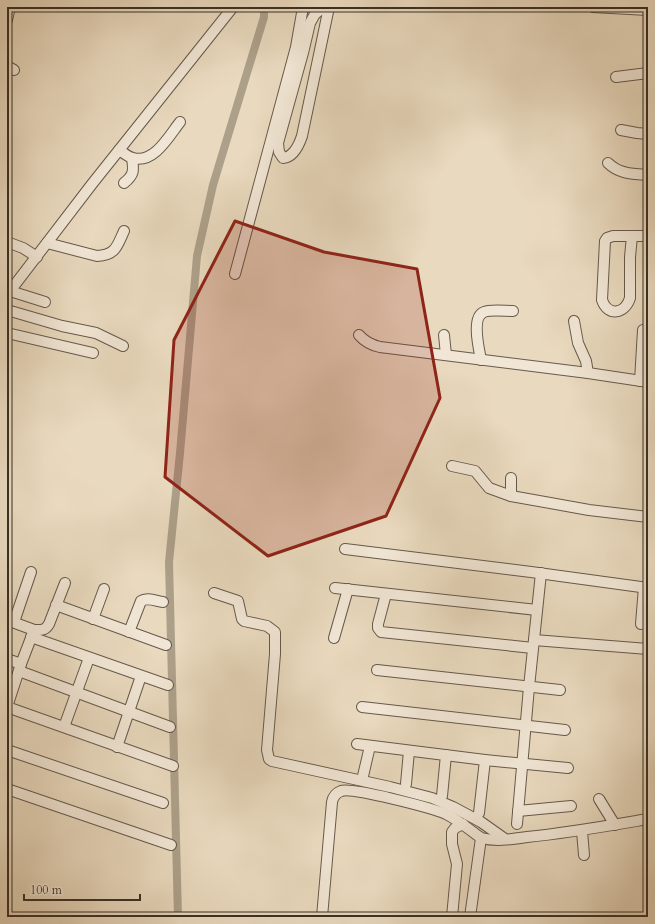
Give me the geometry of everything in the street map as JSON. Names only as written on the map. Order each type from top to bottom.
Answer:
[{"type":"street","points":[[7,20],[10,7]]},
{"type":"street","points":[[45,302],[9,293],[119,150],[233,7]]},
{"type":"street","points":[[235,274],[296,47],[303,7]]},
{"type":"street","points":[[328,7],[302,136],[298,147],[289,157],[283,158],[279,152],[278,143],[304,53],[310,23],[315,14],[328,7]]},
{"type":"street","points":[[593,7],[648,10]]},
{"type":"street","points":[[616,77],[643,75],[648,73]]},
{"type":"street","points":[[119,150],[132,158],[141,159],[151,156],[180,122]]},
{"type":"street","points":[[621,130],[648,134]]},
{"type":"street","points":[[124,183],[131,177],[133,172],[132,158]]},
{"type":"street","points":[[608,163],[620,172],[648,175]]},
{"type":"street","points":[[47,243],[97,256],[105,256],[111,254],[116,249],[124,231]]},
{"type":"street","points":[[632,236],[630,257],[630,298],[628,305],[624,309],[620,311],[612,311],[604,305],[602,300],[605,241],[610,237],[632,236],[648,236]]},
{"type":"street","points":[[7,242],[23,248],[37,257]]},
{"type":"street","points":[[7,310],[62,326],[96,333],[123,346]]},
{"type":"street","points":[[481,360],[477,334],[480,315],[487,311],[513,310]]},
{"type":"street","points":[[574,321],[578,343],[586,361],[588,373]]},
{"type":"street","points":[[360,335],[371,345],[380,348],[446,355],[644,381],[643,330]]},
{"type":"street","points":[[7,333],[93,353]]},
{"type":"street","points":[[444,336],[446,355]]},
{"type":"street","points":[[452,466],[475,471],[488,488],[511,496],[589,510],[648,517]]},
{"type":"street","points":[[511,478],[511,496]]},
{"type":"street","points":[[345,549],[646,587],[641,624]]},
{"type":"street","points":[[31,572],[10,621],[32,634],[90,658],[168,685]]},
{"type":"street","points":[[517,824],[533,644],[541,573]]},
{"type":"street","points":[[65,583],[49,624],[46,628],[32,634],[7,707],[173,766]]},
{"type":"street","points":[[335,588],[537,610]]},
{"type":"street","points":[[334,638],[348,589]]},
{"type":"street","points":[[93,619],[104,590]]},
{"type":"street","points":[[214,593],[238,601],[242,619],[244,621],[267,626],[275,632],[275,654],[267,750],[269,759],[272,761],[390,787],[432,798],[481,822],[505,839]]},
{"type":"street","points":[[386,594],[378,624],[379,630],[382,632],[533,644],[648,648]]},
{"type":"street","points":[[130,632],[141,601],[144,599],[149,599],[163,602]]},
{"type":"street","points":[[56,606],[166,645]]},
{"type":"street","points":[[64,727],[90,658]]},
{"type":"street","points":[[7,659],[20,668],[77,692],[170,726]]},
{"type":"street","points":[[377,670],[560,690]]},
{"type":"street","points":[[117,747],[141,676]]},
{"type":"street","points":[[362,707],[565,730]]},
{"type":"street","points":[[357,744],[484,760],[568,768]]},
{"type":"street","points":[[364,776],[370,746]]},
{"type":"street","points":[[7,750],[163,803]]},
{"type":"street","points":[[406,784],[409,751]]},
{"type":"street","points":[[442,796],[446,755]]},
{"type":"street","points":[[480,813],[484,760]]},
{"type":"street","points":[[7,789],[171,845]]},
{"type":"street","points":[[322,917],[332,802],[335,795],[342,790],[435,809],[463,824],[482,838],[487,839],[505,839],[582,831],[648,819]]},
{"type":"street","points":[[599,799],[615,825]]},
{"type":"street","points":[[518,812],[571,806]]},
{"type":"street","points":[[452,917],[457,864],[451,838],[452,832],[455,828],[463,824]]},
{"type":"street","points":[[582,831],[584,855]]},
{"type":"street","points":[[470,917],[482,838]]},
{"type":"highlighted area","points":[[235,221],[324,252],[417,269],[440,398],[386,516],[268,556],[165,477],[174,340]]},
{"type":"waterway","points":[[178,917],[169,562],[197,256],[213,185],[264,17],[264,7]]}]
